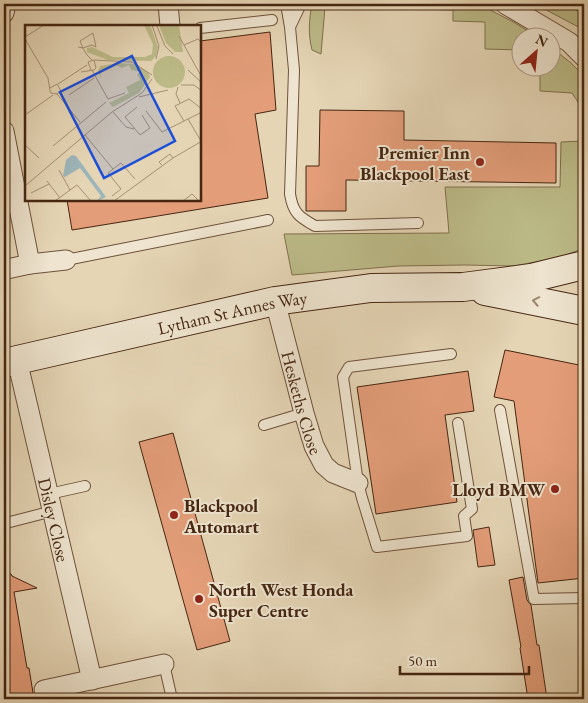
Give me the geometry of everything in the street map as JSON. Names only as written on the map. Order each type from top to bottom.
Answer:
[{"type":"main road","name":"Lytham St Annes Way","points":[[10,361],[275,301],[371,288],[463,287],[531,278],[584,265]]},
{"type":"main road","name":"Lytham St Annes Way","points":[[463,287],[584,311]]},
{"type":"street","points":[[4,13],[6,4]]},
{"type":"street","points":[[168,4],[170,25]]},
{"type":"street","points":[[505,4],[569,42],[584,57]]},
{"type":"street","points":[[4,140],[30,264]]},
{"type":"street","points":[[6,270],[30,264],[66,260]]},
{"type":"street","name":"Heskeths Close","points":[[275,301],[314,446],[324,465],[333,472],[358,484]]},
{"type":"street","name":"Disley Close","points":[[10,361],[51,502],[92,680]]},
{"type":"street","points":[[45,695],[92,680],[164,664]]},
{"type":"lane","points":[[286,4],[294,70],[290,194],[292,205],[301,218],[315,226],[418,223]]},
{"type":"lane","points":[[290,27],[301,4]]},
{"type":"lane","points":[[201,28],[272,20]]},
{"type":"lane","points":[[66,260],[268,220]]},
{"type":"lane","points":[[451,354],[349,367],[342,377],[358,484],[377,547],[467,536],[464,516],[472,509],[458,423]]},
{"type":"lane","points":[[500,410],[534,599],[584,598]]},
{"type":"lane","points":[[264,425],[304,413]]},
{"type":"lane","points":[[10,522],[85,486]]},
{"type":"lane","points":[[164,664],[172,699]]},
{"type":"shaded area","points":[[312,4],[479,4],[523,28],[510,28],[510,50],[485,49],[485,22],[453,21],[453,10],[325,7],[321,54],[312,50],[309,27]]},
{"type":"shaded area","points":[[535,4],[565,4],[584,14],[584,30]]},
{"type":"shaded area","points":[[560,54],[584,76],[584,111],[572,93],[540,91],[540,78],[560,78]]},
{"type":"shaded area","points":[[584,141],[584,248],[558,258],[513,266],[398,266],[292,275],[284,234],[449,233],[445,187],[560,187],[561,142]]},
{"type":"building","points":[[270,32],[276,110],[255,114],[268,198],[72,230],[67,201],[201,201],[201,41]]},
{"type":"building","points":[[320,110],[404,111],[404,140],[556,143],[556,183],[346,180],[346,211],[306,211],[306,166],[319,166]]},
{"type":"building","name":"Lloyd BMW","points":[[505,350],[584,366],[584,578],[538,583],[514,401],[494,397]]},
{"type":"building","points":[[468,371],[474,411],[445,415],[457,502],[376,514],[357,387]]},
{"type":"building","points":[[173,433],[230,641],[197,650],[139,442]]},
{"type":"building","points":[[489,527],[495,565],[478,567],[473,530]]},
{"type":"building","points":[[4,573],[11,574],[37,588],[14,592],[34,699],[4,699]]},
{"type":"building","points":[[523,577],[527,600],[531,605],[537,645],[539,645],[547,699],[528,699],[509,580]]},
{"type":"place","name":"Premier Inn Blackpool East","points":[[480,162]]},
{"type":"place","name":"Lloyd BMW","points":[[555,489]]},
{"type":"place","name":"Blackpool Automart","points":[[174,515]]},
{"type":"place","name":"North West Honda Super Centre","points":[[199,599]]}]
